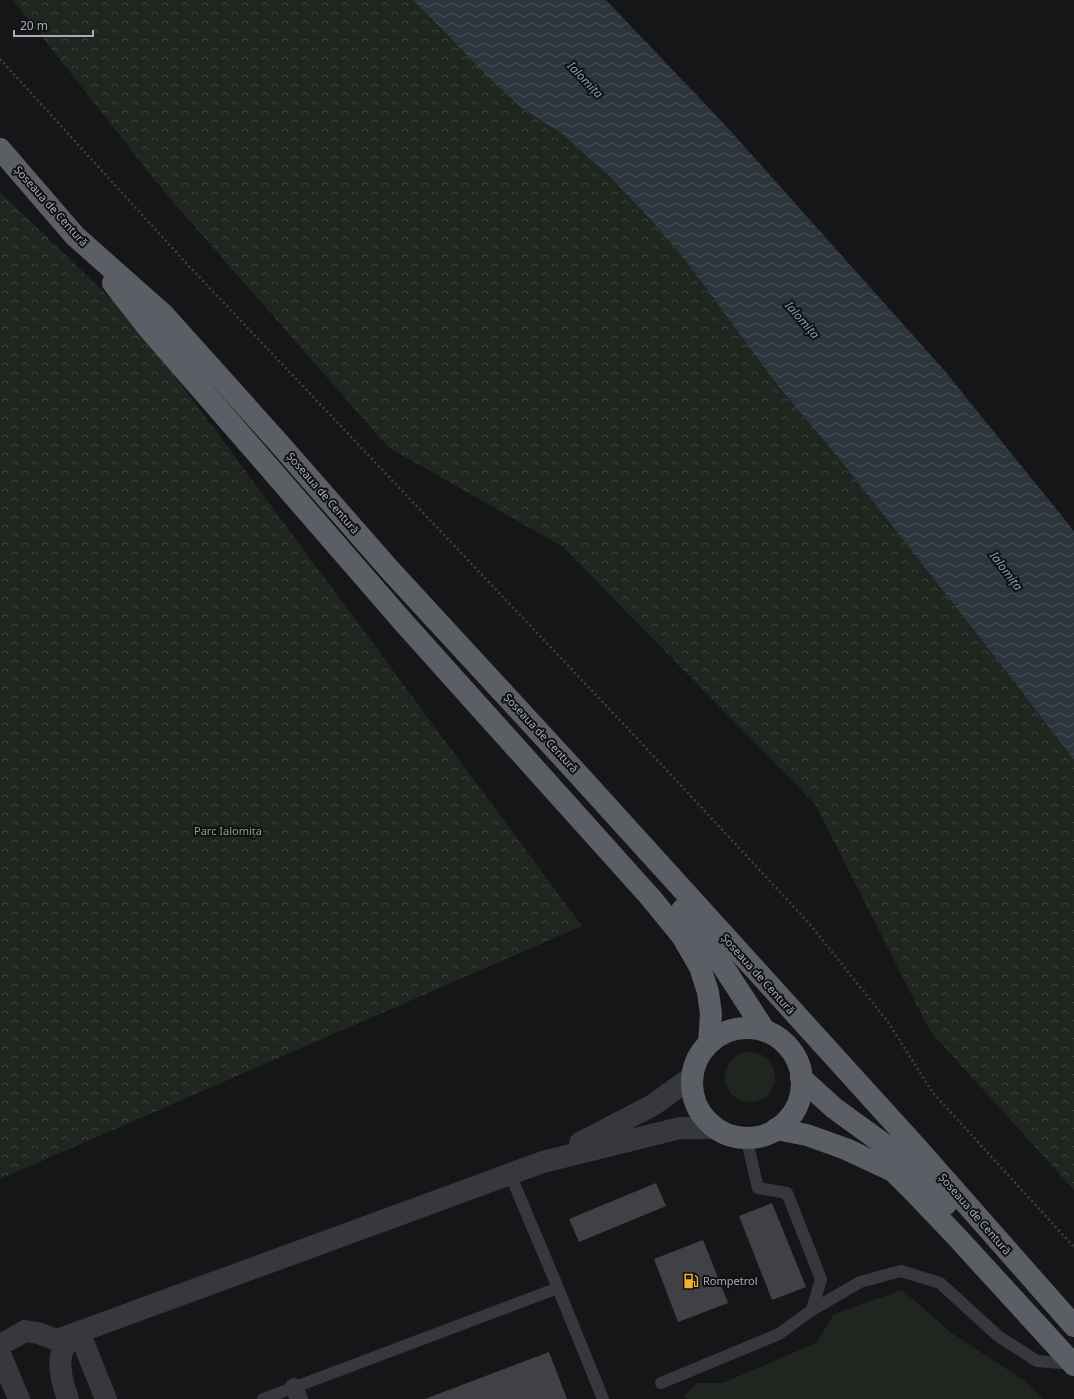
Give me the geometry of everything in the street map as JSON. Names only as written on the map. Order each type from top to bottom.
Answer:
[{"type":"highway","name":"Șoseaua de Centură","points":[[0,149],[74,236],[164,315],[390,570],[583,779],[918,1149],[1074,1326]]},
{"type":"highway","points":[[74,236],[149,329],[405,624],[651,898],[682,936],[700,967],[708,992],[711,1014],[709,1043]]},
{"type":"highway","points":[[390,570],[445,646],[691,919],[765,1031]]},
{"type":"highway","points":[[750,1028],[765,1031],[774,1035],[790,1049],[796,1058],[802,1078],[796,1107],[791,1116],[776,1129],[756,1137],[746,1138],[725,1133],[716,1128],[708,1120],[700,1111],[695,1100],[692,1078],[697,1060],[709,1043],[721,1034],[735,1029],[750,1028]]},
{"type":"highway","points":[[802,1078],[834,1108],[907,1161],[1027,1291],[1058,1309]]},
{"type":"highway","points":[[776,1129],[807,1135],[846,1148],[893,1171],[956,1236],[1073,1364]]},
{"type":"street","points":[[543,1162],[653,1106],[692,1078]]},
{"type":"street","points":[[0,1345],[26,1331],[38,1333],[57,1340],[543,1162],[680,1128],[716,1128]]},
{"type":"street","points":[[68,1399],[62,1383],[60,1360],[65,1344],[79,1332]]},
{"type":"street","points":[[79,1332],[106,1399]]},
{"type":"street","points":[[0,1354],[19,1399]]},
{"type":"lane","points":[[746,1138],[758,1188],[787,1193],[821,1279],[812,1310]]},
{"type":"lane","points":[[510,1174],[603,1399]]},
{"type":"lane","points":[[661,1383],[779,1334],[812,1310],[860,1282],[901,1270],[940,1283],[998,1336],[1037,1361],[1073,1364]]},
{"type":"lane","points":[[263,1399],[296,1393],[558,1288]]},
{"type":"path","points":[[0,59],[186,263],[632,733],[808,922],[888,1022],[933,1093],[1074,1247]]},
{"type":"green space","points":[[13,0],[413,0],[450,39],[522,108],[562,134],[608,175],[651,220],[686,261],[778,386],[886,518],[1074,760],[1074,1190],[930,1031],[815,804],[563,547],[388,447],[166,194]]},
{"type":"green space","name":"Parc Ialomița","points":[[0,192],[136,323],[582,926],[0,1179]]},
{"type":"green space","points":[[750,1052],[764,1056],[771,1063],[775,1077],[771,1091],[764,1098],[750,1102],[736,1098],[729,1091],[725,1077],[729,1063],[736,1056]]},
{"type":"green space","points":[[902,1290],[953,1334],[1025,1381],[1044,1399],[686,1399],[684,1396],[697,1383],[723,1383],[816,1343],[834,1314]]},
{"type":"water","name":"Ialomița","points":[[413,0],[606,0],[726,126],[944,370],[1074,531],[1074,760],[886,518],[778,386],[686,261],[651,220],[608,175],[562,134],[522,108],[487,76]]},
{"type":"building","points":[[656,1183],[666,1206],[579,1242],[569,1219]]},
{"type":"building","points":[[772,1203],[806,1287],[772,1300],[739,1216]]},
{"type":"building","name":"Rompetrol","points":[[703,1240],[728,1303],[678,1322],[654,1259]]},
{"type":"building","points":[[549,1352],[567,1399],[425,1399]]},
{"type":"place","name":"Rompetrol","points":[[691,1281]]}]
